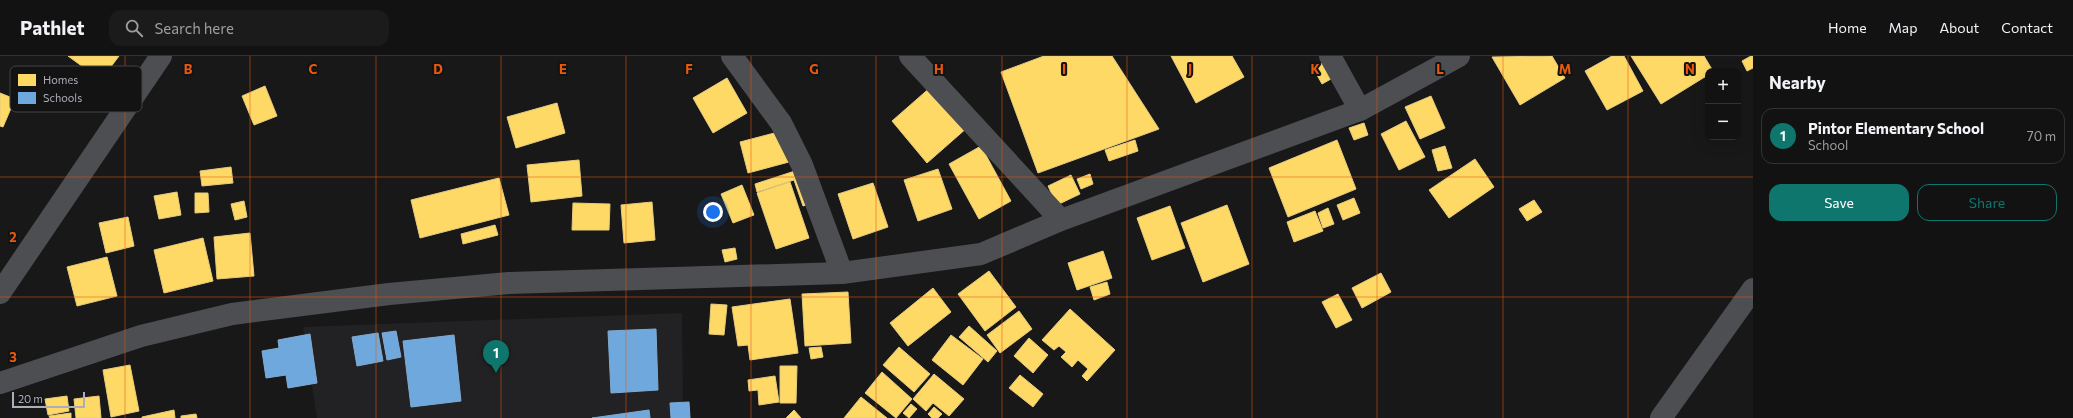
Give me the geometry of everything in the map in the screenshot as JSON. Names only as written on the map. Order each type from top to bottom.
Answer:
[{"type":"street","points":[[142,84],[161,56]]},
{"type":"street","points":[[732,56],[782,123],[802,165],[842,273]]},
{"type":"street","points":[[910,56],[1061,220]]},
{"type":"street","points":[[1330,56],[1360,110]]},
{"type":"street","points":[[0,383],[140,336],[232,314],[389,294],[509,283],[842,273],[981,254],[1061,220],[1360,110],[1459,56]]},
{"type":"street","points":[[0,293],[123,112]]},
{"type":"street","points":[[1661,418],[1753,289]]},
{"type":"shaded area","points":[[682,313],[683,418],[317,418],[303,327]]},
{"type":"building: Homes","points":[[68,56],[119,56],[112,66],[82,66]]},
{"type":"building: Homes","points":[[1044,56],[1112,56],[1159,129],[1038,173],[1001,72]]},
{"type":"building: Homes","points":[[1171,56],[1232,56],[1244,77],[1196,103]]},
{"type":"building: Homes","points":[[1552,56],[1565,78],[1520,105],[1492,57]]},
{"type":"building: Homes","points":[[1612,56],[1624,56],[1643,91],[1607,110],[1585,71]]},
{"type":"building: Homes","points":[[1631,56],[1704,56],[1711,68],[1705,68],[1705,77],[1661,104]]},
{"type":"building: Homes","points":[[1753,56],[1753,68],[1747,71],[1742,61]]},
{"type":"building: Homes","points":[[1330,59],[1338,75],[1322,84],[1317,75],[1321,73],[1317,66]]},
{"type":"building: Homes","points":[[727,78],[747,113],[713,133],[693,98]]},
{"type":"building: Homes","points":[[265,86],[277,116],[254,125],[242,96]]},
{"type":"building: Homes","points":[[932,86],[968,127],[927,163],[892,121]]},
{"type":"building: Homes","points":[[0,93],[10,97],[10,111],[3,127],[0,126]]},
{"type":"building: Homes","points":[[1431,96],[1445,128],[1420,139],[1405,107]]},
{"type":"building: Homes","points":[[557,103],[565,133],[516,148],[507,117]]},
{"type":"building: Homes","points":[[1406,121],[1425,157],[1399,170],[1381,134]]},
{"type":"building: Homes","points":[[1364,123],[1368,135],[1354,140],[1349,128]]},
{"type":"building: Homes","points":[[782,131],[789,162],[748,173],[740,142]]},
{"type":"building: Homes","points":[[1135,140],[1138,151],[1109,161],[1105,150]]},
{"type":"building: Homes","points":[[1337,140],[1356,189],[1288,217],[1269,168]]},
{"type":"building: Homes","points":[[981,146],[1011,201],[979,219],[949,164]]},
{"type":"building: Homes","points":[[1445,146],[1452,168],[1438,171],[1432,150]]},
{"type":"building: Homes","points":[[1475,159],[1494,187],[1449,218],[1429,190]]},
{"type":"building: Homes","points":[[579,160],[582,196],[531,202],[527,165]]},
{"type":"building: Homes","points":[[231,167],[233,183],[202,186],[200,171]]},
{"type":"building: Homes","points":[[801,169],[813,203],[803,206],[794,180],[757,192],[755,184]]},
{"type":"building: Homes","points":[[938,169],[952,209],[918,221],[904,180]]},
{"type":"building: Homes","points":[[1090,174],[1093,184],[1081,189],[1077,179]]},
{"type":"building: Homes","points":[[1071,175],[1080,194],[1057,205],[1048,186]]},
{"type":"building: Homes","points":[[499,178],[509,215],[420,238],[411,200]]},
{"type":"building: Homes","points":[[790,182],[809,238],[776,249],[757,193]]},
{"type":"building: Homes","points":[[873,183],[888,227],[853,239],[838,194]]},
{"type":"building: Homes","points":[[742,185],[754,215],[733,223],[721,194]]},
{"type":"building: Homes","points":[[177,192],[181,215],[159,219],[154,196]]},
{"type":"building: Homes","points":[[195,193],[208,193],[209,212],[195,213]]},
{"type":"building: Homes","points":[[1354,198],[1360,213],[1343,220],[1337,205]]},
{"type":"building: Homes","points":[[1534,200],[1542,212],[1527,221],[1519,209]]},
{"type":"building: Homes","points":[[244,201],[247,217],[235,220],[231,204]]},
{"type":"building: Homes","points":[[652,202],[655,240],[624,243],[621,205]]},
{"type":"building: Homes","points":[[573,203],[610,204],[609,230],[572,230]]},
{"type":"building: Homes","points":[[1227,205],[1249,264],[1203,282],[1181,223]]},
{"type":"building: Homes","points":[[1170,206],[1185,248],[1152,260],[1137,218]]},
{"type":"building: Homes","points":[[1328,208],[1334,224],[1323,228],[1318,213]]},
{"type":"building: Homes","points":[[1315,211],[1323,231],[1294,242],[1287,222]]},
{"type":"building: Homes","points":[[128,217],[134,246],[106,253],[99,223]]},
{"type":"building: Homes","points":[[495,225],[498,235],[463,244],[461,234]]},
{"type":"building: Homes","points":[[250,233],[254,276],[217,279],[214,237]]},
{"type":"building: Homes","points":[[203,238],[213,281],[164,293],[154,250]]},
{"type":"building: Homes","points":[[735,248],[737,259],[725,262],[722,250]]},
{"type":"building: Homes","points":[[1103,251],[1112,278],[1077,290],[1068,263]]},
{"type":"building: Homes","points":[[107,257],[117,296],[77,306],[67,267]]},
{"type":"building: Homes","points":[[989,271],[1016,307],[985,331],[958,294]]},
{"type":"building: Homes","points":[[1381,273],[1391,292],[1362,308],[1352,288]]},
{"type":"building: Homes","points":[[1107,282],[1110,294],[1094,300],[1090,287]]},
{"type":"building: Homes","points":[[933,288],[951,312],[908,346],[890,323]]},
{"type":"building: Homes","points":[[848,292],[851,343],[805,346],[802,294]]},
{"type":"building: Homes","points":[[1338,294],[1352,320],[1336,328],[1322,302]]},
{"type":"building: Homes","points":[[790,299],[798,353],[750,360],[748,345],[738,346],[732,307]]},
{"type":"building: Homes","points":[[711,304],[727,305],[724,335],[709,334]]},
{"type":"building: Homes","points":[[1070,309],[1115,350],[1087,381],[1082,376],[1088,369],[1078,360],[1072,367],[1061,357],[1066,352],[1059,346],[1054,350],[1042,340]]},
{"type":"building: Homes","points":[[1019,311],[1032,329],[1000,353],[987,335]]},
{"type":"building: Homes","points":[[969,326],[997,351],[988,362],[959,337]]},
{"type":"building: Homes","points":[[951,335],[983,359],[963,385],[932,360]]},
{"type":"building: Homes","points":[[1029,338],[1048,355],[1033,373],[1014,356]]},
{"type":"building: Homes","points":[[821,347],[823,357],[811,359],[809,348]]},
{"type":"building: Homes","points":[[899,347],[930,374],[914,392],[883,365]]},
{"type":"building: Homes","points":[[130,365],[139,411],[111,417],[103,370]]},
{"type":"building: Homes","points":[[780,366],[797,366],[796,403],[780,403]]},
{"type":"building: Homes","points":[[882,372],[912,399],[896,418],[865,393]]},
{"type":"building: Homes","points":[[934,374],[964,399],[949,416],[933,403],[926,411],[913,399]]},
{"type":"building: Homes","points":[[1020,375],[1043,394],[1033,407],[1009,388]]},
{"type":"building: Homes","points":[[775,376],[779,402],[759,405],[758,390],[749,391],[748,380]]},
{"type":"building: Homes","points":[[67,396],[69,411],[48,415],[45,399]]},
{"type":"building: Homes","points":[[99,396],[101,418],[76,418],[74,399]]},
{"type":"building: Homes","points":[[861,397],[887,418],[844,418]]},
{"type":"building: Homes","points":[[911,404],[917,409],[909,418],[903,413]]},
{"type":"building: Homes","points":[[934,407],[942,414],[938,418],[932,418],[928,414]]},
{"type":"building: Homes","points":[[174,410],[175,418],[142,418],[142,417]]},
{"type":"building: Homes","points":[[794,410],[801,418],[786,418]]},
{"type":"building: Homes","points":[[71,413],[71,418],[50,418],[49,416]]},
{"type":"building: Homes","points":[[196,414],[197,418],[181,418],[181,416]]},
{"type":"building: Schools","points":[[656,329],[658,390],[611,393],[608,331]]},
{"type":"building: Schools","points":[[396,331],[401,357],[387,360],[382,333]]},
{"type":"building: Schools","points":[[378,333],[383,361],[357,366],[352,337]]},
{"type":"building: Schools","points":[[310,334],[317,383],[288,388],[286,375],[266,378],[262,351],[279,348],[278,340]]},
{"type":"building: Schools","points":[[454,335],[461,401],[411,407],[403,341]]},
{"type":"building: Schools","points":[[689,402],[690,418],[671,418],[670,403]]},
{"type":"building: Schools","points":[[649,410],[650,418],[592,418]]},
{"type":"place","name":"Pintor Elementary School","points":[[496,373]]}]
